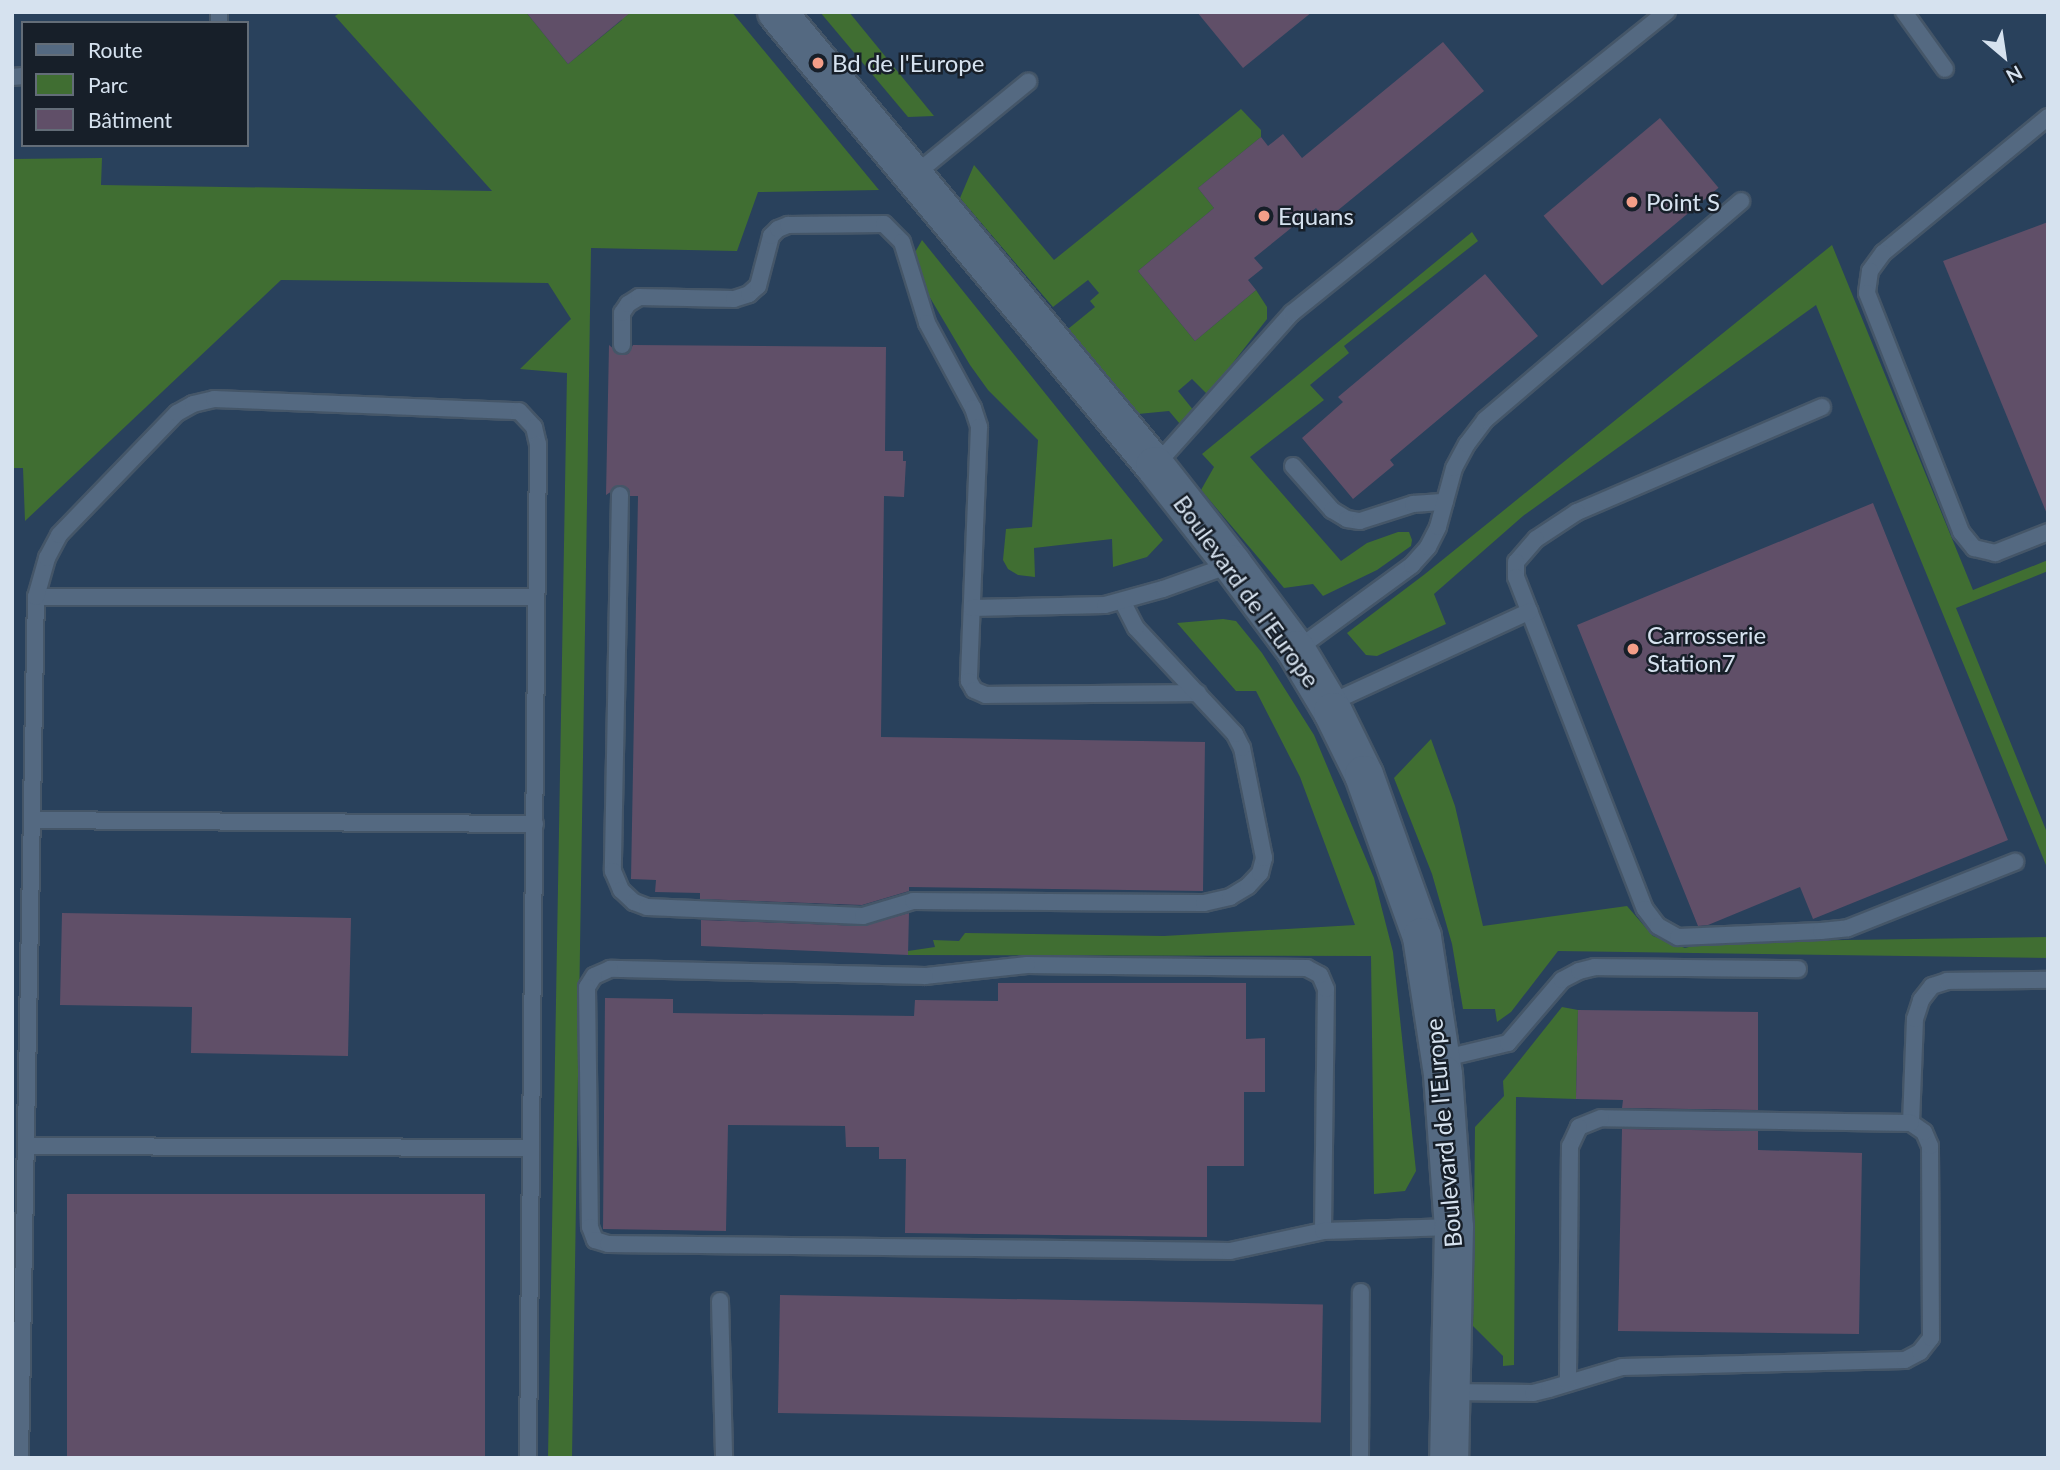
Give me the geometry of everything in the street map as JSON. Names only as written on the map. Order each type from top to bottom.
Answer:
[{"type":"street","name":"Boulevard de l'Europe","points":[[777,12],[1155,466],[1232,564],[1296,650],[1328,704],[1364,775],[1422,937],[1441,1059],[1454,1227],[1449,1458]]},
{"type":"lane","points":[[1155,466],[1292,313],[1667,12]]},
{"type":"lane","points":[[1904,12],[1945,69]]},
{"type":"lane","points":[[914,176],[1028,82]]},
{"type":"lane","points":[[2048,117],[1882,253],[1870,271],[1867,293],[1961,532],[1975,548],[1995,553],[2048,532]]},
{"type":"lane","points":[[1296,650],[1412,565],[1428,547],[1438,527],[1454,468],[1466,444],[1485,420],[1741,201]]},
{"type":"lane","points":[[622,345],[622,313],[628,304],[639,297],[734,299],[749,294],[758,285],[771,236],[778,229],[788,225],[884,224],[894,231],[902,242],[927,323],[973,408],[979,427],[969,681],[974,690],[986,695],[1198,693]]},
{"type":"lane","points":[[20,1458],[36,597],[47,558],[59,535],[177,413],[193,404],[214,400],[519,411],[534,427],[538,444],[528,1458]]},
{"type":"lane","points":[[1822,407],[1608,497],[1536,539],[1517,562],[1516,577],[1644,909],[1658,926],[1678,937],[1848,928],[2015,862]]},
{"type":"lane","points":[[1293,466],[1332,510],[1347,519],[1360,520],[1413,504],[1445,502]]},
{"type":"lane","points":[[620,495],[614,871],[621,890],[634,902],[647,908],[863,916],[877,915],[912,901],[1204,903],[1230,897],[1248,887],[1260,873],[1264,858],[1263,841],[1242,748],[1235,734],[1136,628],[1122,601]]},
{"type":"lane","points":[[972,608],[1105,605],[1232,564]]},
{"type":"lane","points":[[36,597],[536,597]]},
{"type":"lane","points":[[1328,704],[1530,611]]},
{"type":"lane","points":[[32,820],[535,824]]},
{"type":"lane","points":[[1323,1231],[1325,989],[1320,975],[1307,968],[1027,965],[925,976],[610,969],[594,976],[587,987],[590,1227],[595,1240],[608,1244],[1230,1251],[1323,1231],[1454,1227]]},
{"type":"lane","points":[[1441,1059],[1508,1043],[1562,980],[1587,969],[1798,969]]},
{"type":"lane","points":[[1911,1123],[1915,1019],[1921,1000],[1932,986],[1947,981],[2048,980]]},
{"type":"lane","points":[[1450,1392],[1533,1393],[1568,1383],[1622,1367],[1906,1360],[1920,1352],[1931,1338],[1930,1146],[1924,1132],[1911,1123],[1601,1118],[1579,1127],[1570,1146],[1568,1383]]},
{"type":"lane","points":[[26,1146],[531,1148]]},
{"type":"lane","points":[[1360,1458],[1361,1292]]},
{"type":"lane","points":[[720,1300],[724,1458]]},
{"type":"shaded area","points":[[12,12],[2048,12],[2048,1458],[12,1458]]},
{"type":"green space","points":[[341,12],[526,12],[568,64],[622,20],[617,12],[732,12],[879,190],[758,192],[737,251],[591,248],[572,1458],[548,1458],[567,373],[520,369],[571,319],[548,283],[281,280],[25,521],[23,468],[12,468],[12,159],[102,158],[101,185],[492,191],[335,16]]},
{"type":"green space","points":[[820,12],[849,12],[934,116],[908,117]]},
{"type":"green space","points":[[1241,109],[1261,130],[1261,137],[1198,188],[1214,208],[1138,271],[1195,341],[1256,290],[1267,307],[1267,319],[1208,395],[1192,379],[1178,391],[1194,411],[1180,424],[1169,411],[1138,414],[1068,329],[1095,307],[1090,301],[1099,293],[1088,280],[1053,307],[960,198],[974,165],[1054,260]]},
{"type":"green space","points":[[1472,232],[1478,241],[1344,346],[1349,353],[1310,385],[1324,400],[1250,457],[1341,561],[1367,543],[1398,532],[1409,532],[1411,546],[1377,570],[1323,596],[1313,584],[1284,588],[1201,490],[1214,467],[1202,454]]},
{"type":"green space","points":[[922,240],[1163,540],[1147,557],[1113,567],[1112,539],[1034,548],[1035,577],[1018,575],[1008,569],[1003,560],[1006,529],[1032,527],[1038,440],[988,390],[929,296],[914,254]]},
{"type":"green space","points":[[1832,245],[1973,590],[2048,560],[2048,571],[1956,608],[2048,835],[2048,870],[1816,305],[1523,516],[1434,594],[1446,624],[1377,656],[1366,655],[1347,633],[1425,574]]},
{"type":"green space","points":[[1223,619],[1236,621],[1262,653],[1314,735],[1374,878],[1393,952],[1416,1171],[1405,1191],[1374,1194],[1371,956],[908,955],[908,951],[935,947],[933,940],[959,941],[965,933],[1164,936],[1355,925],[1300,777],[1256,691],[1236,691],[1177,623]]},
{"type":"green space","points":[[1431,739],[1455,806],[1483,926],[1627,906],[1653,936],[1685,948],[1709,942],[2048,937],[2048,958],[1558,951],[1511,1012],[1497,1022],[1495,1009],[1463,1009],[1452,944],[1432,874],[1394,778]]},
{"type":"green space","points":[[1562,1007],[1578,1010],[1576,1099],[1516,1097],[1514,1365],[1503,1366],[1503,1356],[1473,1326],[1475,1127],[1504,1096],[1503,1081]]},
{"type":"building","points":[[526,12],[631,12],[568,64]]},
{"type":"building","points":[[1197,12],[1312,12],[1243,68]]},
{"type":"building","points":[[1443,42],[1484,91],[1326,220],[1316,208],[1254,258],[1263,268],[1248,280],[1256,290],[1195,341],[1138,271],[1214,208],[1198,188],[1261,137],[1268,146],[1283,134],[1302,158]]},
{"type":"building","points":[[1660,118],[1718,188],[1602,285],[1544,216]]},
{"type":"building","points":[[2048,222],[2048,514],[2047,514],[1943,261]]},
{"type":"building","points":[[1485,274],[1538,336],[1390,460],[1394,465],[1353,499],[1302,438],[1343,402],[1338,397]]},
{"type":"building","points":[[609,345],[621,355],[628,354],[633,345],[886,347],[885,451],[903,451],[903,461],[906,461],[904,497],[884,496],[881,737],[1205,742],[1203,891],[909,887],[909,891],[862,905],[700,899],[700,893],[655,892],[656,880],[631,879],[638,496],[630,496],[629,489],[621,485],[606,495]]},
{"type":"building","points":[[1873,503],[2008,840],[1813,919],[1800,887],[1708,925],[1698,926],[1577,625]]},
{"type":"building","points":[[62,913],[351,918],[348,1056],[191,1053],[192,1007],[60,1005]]},
{"type":"building","points":[[909,913],[908,955],[701,946],[701,920],[863,926]]},
{"type":"building","points":[[998,983],[1246,983],[1246,1039],[1265,1038],[1265,1092],[1244,1092],[1244,1166],[1207,1166],[1207,1237],[905,1233],[906,1159],[879,1159],[879,1147],[846,1147],[845,1126],[728,1125],[726,1231],[603,1229],[605,998],[673,999],[673,1013],[914,1016],[915,1000],[998,1001]]},
{"type":"building","points":[[1578,1010],[1758,1012],[1758,1110],[1622,1108],[1623,1100],[1576,1099]]},
{"type":"building","points":[[1622,1129],[1758,1131],[1758,1150],[1862,1153],[1859,1334],[1618,1331]]},
{"type":"building","points":[[67,1194],[485,1194],[485,1458],[67,1458]]},
{"type":"building","points":[[780,1295],[1323,1304],[1321,1422],[778,1413]]},
{"type":"place","name":"Bd de l'Europe","points":[[818,63]]},
{"type":"place","name":"Point S","points":[[1632,202]]},
{"type":"place","name":"Equans","points":[[1264,216]]},
{"type":"place","name":"Carrosserie Station7","points":[[1633,649]]}]
